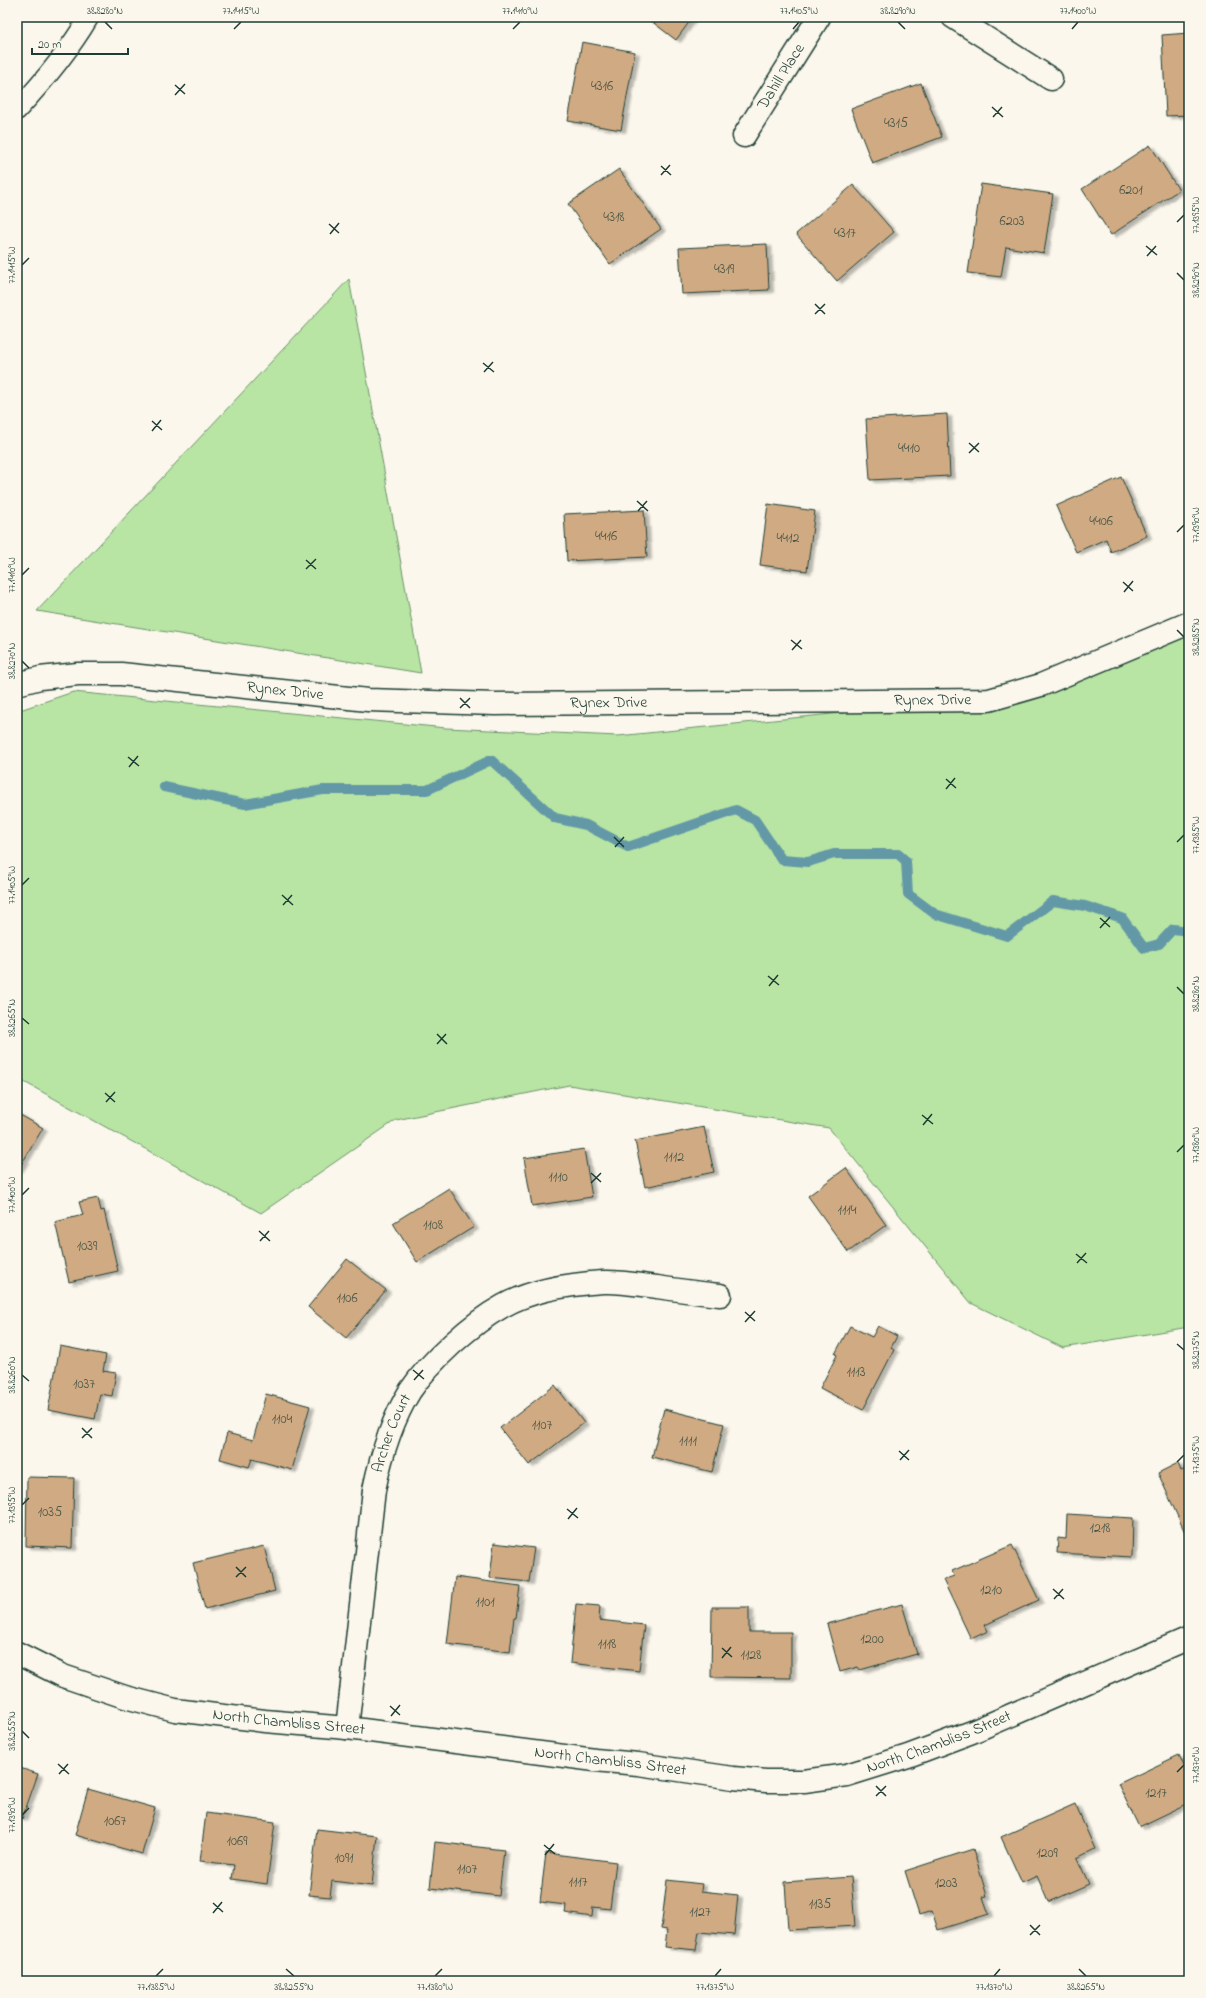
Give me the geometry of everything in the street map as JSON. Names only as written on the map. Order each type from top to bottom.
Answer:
[{"type":"street","name":"Dahill Place","points":[[744,136],[819,17]]},
{"type":"street","points":[[953,17],[1051,79]]},
{"type":"street","name":"Rynex Drive","points":[[17,684],[40,678],[78,674],[121,674],[368,700],[494,704],[989,700],[1041,685],[1189,623]]},
{"type":"street","name":"Archer Court","points":[[347,1728],[374,1490],[380,1463],[389,1436],[410,1392],[429,1367],[468,1332],[504,1305],[526,1296],[550,1290],[577,1284],[605,1282],[628,1283],[720,1295]]},
{"type":"street","name":"North Chambliss Street","points":[[17,1653],[63,1676],[125,1697],[174,1710],[265,1721],[347,1728],[594,1760],[638,1764],[733,1778],[766,1781],[804,1781],[847,1775],[908,1756],[965,1735],[1189,1638]]},
{"type":"lane","points":[[17,110],[40,86],[75,42],[89,17]]},
{"type":"green space","points":[[349,279],[421,673],[37,611]]},
{"type":"green space","points":[[1189,627],[1189,1327],[1063,1348],[971,1303],[829,1128],[569,1085],[396,1120],[261,1213],[17,1078],[17,711],[73,692],[446,728],[618,736],[1007,696]]},
{"type":"building","points":[[646,17],[693,17],[676,40]]},
{"type":"building","points":[[1189,33],[1189,115],[1166,116],[1162,35]]},
{"type":"building","points":[[582,42],[635,52],[621,130],[568,121]]},
{"type":"building","points":[[921,83],[942,137],[872,163],[851,109]]},
{"type":"building","points":[[1150,145],[1179,190],[1111,235],[1082,189]]},
{"type":"building","points":[[619,169],[661,229],[610,264],[568,204]]},
{"type":"building","points":[[981,184],[1053,194],[1044,253],[1006,247],[1001,277],[968,273]]},
{"type":"building","points":[[853,185],[894,232],[837,281],[796,234]]},
{"type":"building","points":[[767,244],[769,290],[682,294],[679,248]]},
{"type":"building","points":[[947,414],[950,476],[870,480],[866,419]]},
{"type":"building","points":[[1121,477],[1147,536],[1111,552],[1106,539],[1076,552],[1056,506]]},
{"type":"building","points":[[768,504],[815,511],[807,571],[760,565]]},
{"type":"building","points":[[644,510],[647,557],[567,561],[564,514]]},
{"type":"building","points":[[17,1113],[43,1128],[18,1170],[17,1169]]},
{"type":"building","points":[[704,1127],[714,1172],[645,1187],[635,1141]]},
{"type":"building","points":[[584,1149],[592,1197],[532,1206],[524,1158]]},
{"type":"building","points":[[846,1168],[886,1225],[848,1252],[808,1196]]},
{"type":"building","points":[[449,1188],[474,1227],[417,1262],[393,1223]]},
{"type":"building","points":[[98,1198],[101,1211],[104,1210],[118,1271],[69,1282],[55,1222],[83,1215],[79,1202]]},
{"type":"building","points":[[347,1259],[386,1290],[346,1338],[308,1307]]},
{"type":"building","points":[[850,1326],[872,1337],[878,1326],[897,1336],[891,1348],[894,1350],[863,1410],[820,1388],[837,1355],[835,1354]]},
{"type":"building","points":[[60,1346],[106,1355],[103,1371],[116,1373],[112,1396],[100,1394],[95,1419],[48,1410]]},
{"type":"building","points":[[555,1385],[584,1423],[529,1465],[500,1428]]},
{"type":"building","points":[[266,1394],[310,1406],[292,1470],[252,1459],[249,1467],[220,1459],[227,1433],[253,1440]]},
{"type":"building","points":[[664,1409],[724,1424],[712,1472],[652,1457]]},
{"type":"building","points":[[1189,1459],[1189,1536],[1187,1537],[1158,1473],[1178,1463],[1181,1471],[1188,1468],[1185,1461]]},
{"type":"building","points":[[27,1477],[74,1478],[72,1548],[26,1546]]},
{"type":"building","points":[[1067,1514],[1133,1518],[1132,1557],[1057,1553],[1058,1538],[1066,1539]]},
{"type":"building","points":[[494,1543],[534,1548],[529,1582],[490,1578]]},
{"type":"building","points":[[1012,1545],[1039,1600],[985,1625],[988,1631],[971,1639],[943,1580],[954,1576],[952,1571]]},
{"type":"building","points":[[264,1546],[275,1591],[205,1609],[193,1563]]},
{"type":"building","points":[[455,1577],[520,1586],[510,1652],[447,1644]]},
{"type":"building","points":[[576,1604],[600,1606],[599,1620],[644,1625],[639,1671],[570,1663]]},
{"type":"building","points":[[902,1604],[917,1654],[860,1670],[858,1667],[840,1672],[827,1624]]},
{"type":"building","points":[[712,1607],[749,1607],[749,1632],[791,1632],[791,1678],[711,1677]]},
{"type":"building","points":[[1179,1755],[1189,1777],[1189,1803],[1139,1827],[1118,1784]]},
{"type":"building","points":[[17,1767],[38,1774],[22,1819],[17,1817]]},
{"type":"building","points":[[88,1789],[155,1808],[142,1854],[75,1835]]},
{"type":"building","points":[[1075,1804],[1095,1849],[1077,1858],[1089,1884],[1048,1902],[1037,1876],[1022,1883],[1001,1837]]},
{"type":"building","points":[[206,1813],[275,1822],[267,1884],[232,1879],[234,1865],[200,1861]]},
{"type":"building","points":[[317,1829],[377,1836],[372,1886],[332,1881],[330,1897],[309,1895]]},
{"type":"building","points":[[435,1842],[504,1850],[499,1896],[430,1888]]},
{"type":"building","points":[[973,1849],[987,1896],[983,1897],[989,1914],[938,1930],[932,1911],[919,1915],[905,1871]]},
{"type":"building","points":[[546,1853],[616,1862],[610,1909],[593,1907],[592,1917],[565,1913],[566,1905],[540,1902]]},
{"type":"building","points":[[851,1877],[855,1926],[788,1930],[785,1882]]},
{"type":"building","points":[[667,1880],[702,1884],[701,1891],[738,1895],[734,1935],[699,1932],[696,1950],[665,1947],[667,1930],[661,1929]]},
{"type":"waterway","points":[[164,787],[245,804],[323,790],[427,790],[491,760],[555,818],[586,825],[628,847],[736,810],[755,820],[782,860],[808,862],[834,854],[898,854],[906,861],[908,894],[935,914],[1007,936],[1053,901],[1085,906],[1122,918],[1144,948],[1159,944],[1173,929],[1189,931]]}]
